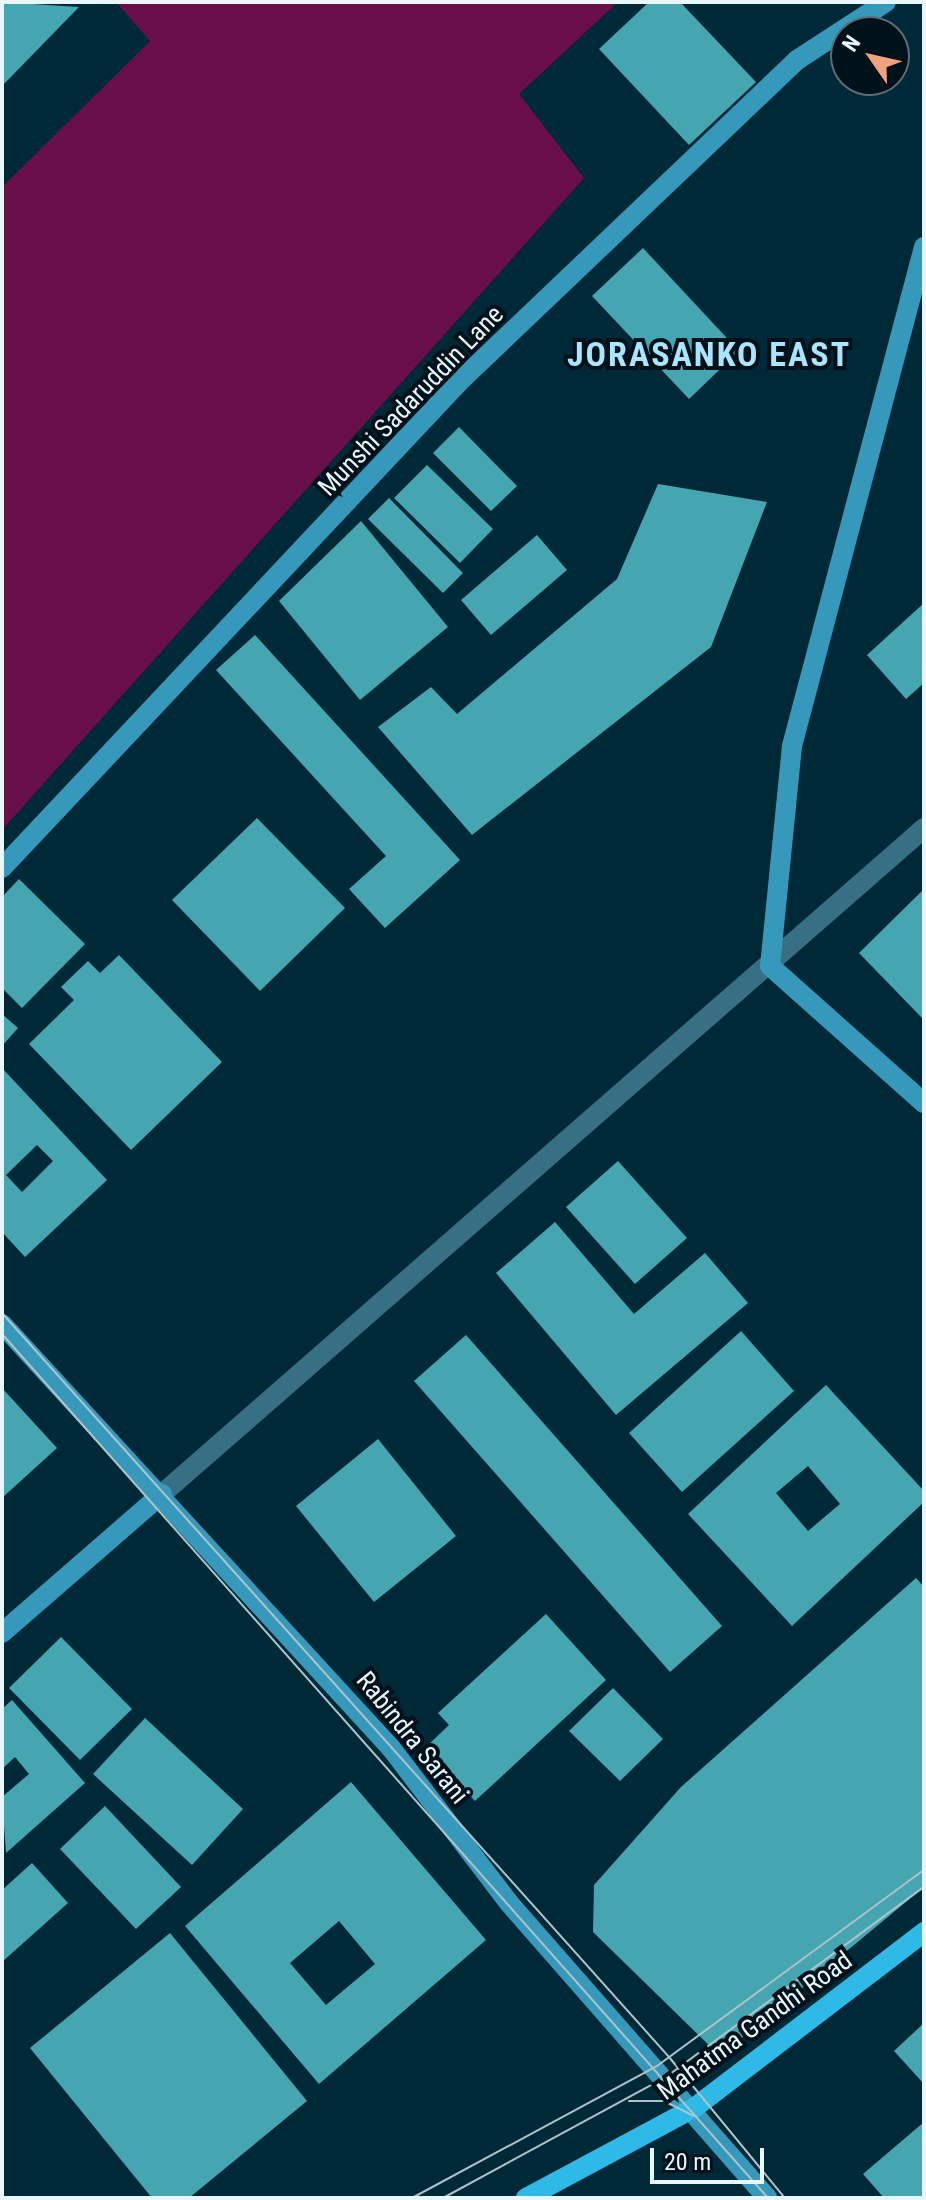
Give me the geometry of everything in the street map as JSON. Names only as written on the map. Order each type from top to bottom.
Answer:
[{"type":"main road","name":"Mahatma Gandhi Road","points":[[526,2198],[692,2109],[924,1932]]},
{"type":"street","name":"Munshi Sadaruddin Lane","points":[[2,868],[461,380],[797,60],[886,2]]},
{"type":"street","points":[[770,966],[792,746],[924,247]]},
{"type":"street","points":[[2,1633],[770,966],[924,828]]},
{"type":"street","points":[[770,966],[924,1103]]},
{"type":"street","name":"Rabindra Sarani","points":[[2,1324],[162,1494],[391,1748],[509,1903],[767,2198]]},
{"type":"shaded area","points":[[116,2],[618,2],[519,94],[584,178],[2,830],[2,187],[150,41]]},
{"type":"building","points":[[2,2],[79,7],[4,84],[2,82]]},
{"type":"building","points":[[649,2],[680,2],[756,82],[689,145],[599,49]]},
{"type":"building","points":[[643,248],[739,351],[689,399],[592,296]]},
{"type":"building","points":[[459,427],[517,486],[491,511],[433,453]]},
{"type":"building","points":[[427,465],[493,529],[460,563],[394,498]]},
{"type":"building","points":[[658,484],[767,502],[711,647],[472,835],[378,727],[431,687],[457,714],[617,579]]},
{"type":"building","points":[[389,498],[463,573],[443,593],[368,519]]},
{"type":"building","points":[[361,521],[448,627],[360,700],[279,601]]},
{"type":"building","points":[[537,535],[567,570],[491,635],[461,600]]},
{"type":"building","points":[[924,603],[924,683],[906,699],[867,655]]},
{"type":"building","points":[[255,635],[460,860],[385,928],[349,889],[386,856],[216,670]]},
{"type":"building","points":[[257,818],[345,908],[260,991],[172,900]]},
{"type":"building","points":[[19,879],[85,944],[22,1008],[2,988],[2,897]]},
{"type":"building","points":[[924,889],[924,1020],[859,953]]},
{"type":"building","points":[[119,955],[222,1062],[131,1150],[29,1044],[74,1000],[61,987],[88,961],[100,973]]},
{"type":"building","points":[[2,1014],[18,1028],[2,1046]]},
{"type":"building","points":[[2,1068],[107,1180],[25,1257],[2,1232]],"holes":[[[37,1145],[53,1161],[22,1192],[6,1175]]]},
{"type":"building","points":[[618,1161],[687,1238],[635,1284],[566,1207]]},
{"type":"building","points":[[555,1222],[634,1314],[705,1253],[748,1303],[616,1415],[496,1273]]},
{"type":"building","points":[[741,1331],[794,1391],[682,1492],[629,1433]]},
{"type":"building","points":[[466,1335],[722,1626],[670,1672],[414,1381]]},
{"type":"building","points":[[826,1385],[924,1491],[924,1502],[792,1626],[688,1514]],"holes":[[[808,1466],[840,1504],[808,1531],[776,1493]]]},
{"type":"building","points":[[2,1388],[57,1448],[2,1498]]},
{"type":"building","points":[[378,1439],[456,1536],[374,1602],[296,1506]]},
{"type":"building","points":[[916,1578],[924,1587],[924,1887],[720,2056],[593,1932],[594,1885],[681,1787]]},
{"type":"building","points":[[546,1614],[606,1680],[475,1801],[426,1747],[449,1725],[438,1713]]},
{"type":"building","points":[[61,1637],[132,1709],[80,1760],[9,1688]]},
{"type":"building","points":[[613,1688],[663,1739],[620,1781],[569,1731]]},
{"type":"building","points":[[12,1700],[85,1783],[6,1853],[2,1797],[29,1774],[15,1757],[2,1769],[2,1709]]},
{"type":"building","points":[[145,1718],[243,1809],[192,1865],[93,1774]]},
{"type":"building","points":[[351,1782],[486,1940],[319,2084],[185,1926]],"holes":[[[339,1921],[375,1964],[326,2005],[290,1963]]]},
{"type":"building","points":[[105,1806],[181,1887],[136,1929],[60,1849]]},
{"type":"building","points":[[32,1863],[68,1903],[2,1962],[2,1890]]},
{"type":"building","points":[[170,1933],[307,2101],[189,2198],[152,2198],[30,2048]]},
{"type":"building","points":[[924,2023],[924,2084],[894,2051]]},
{"type":"building","points":[[924,2122],[924,2198],[884,2198],[863,2174]]},
{"type":"tram line","points":[[2,1313],[669,2057],[785,2198]]},
{"type":"tram line","points":[[2,1334],[768,2198]]},
{"type":"tram line","points":[[412,2198],[657,2066],[924,1870]]},
{"type":"tram line","points":[[443,2198],[666,2077],[924,1887]]},
{"type":"tram line","points":[[629,2101],[664,2101],[693,2116]]},
{"type":"district","name":"JORASANKO EAST","points":[[709,355]]}]
